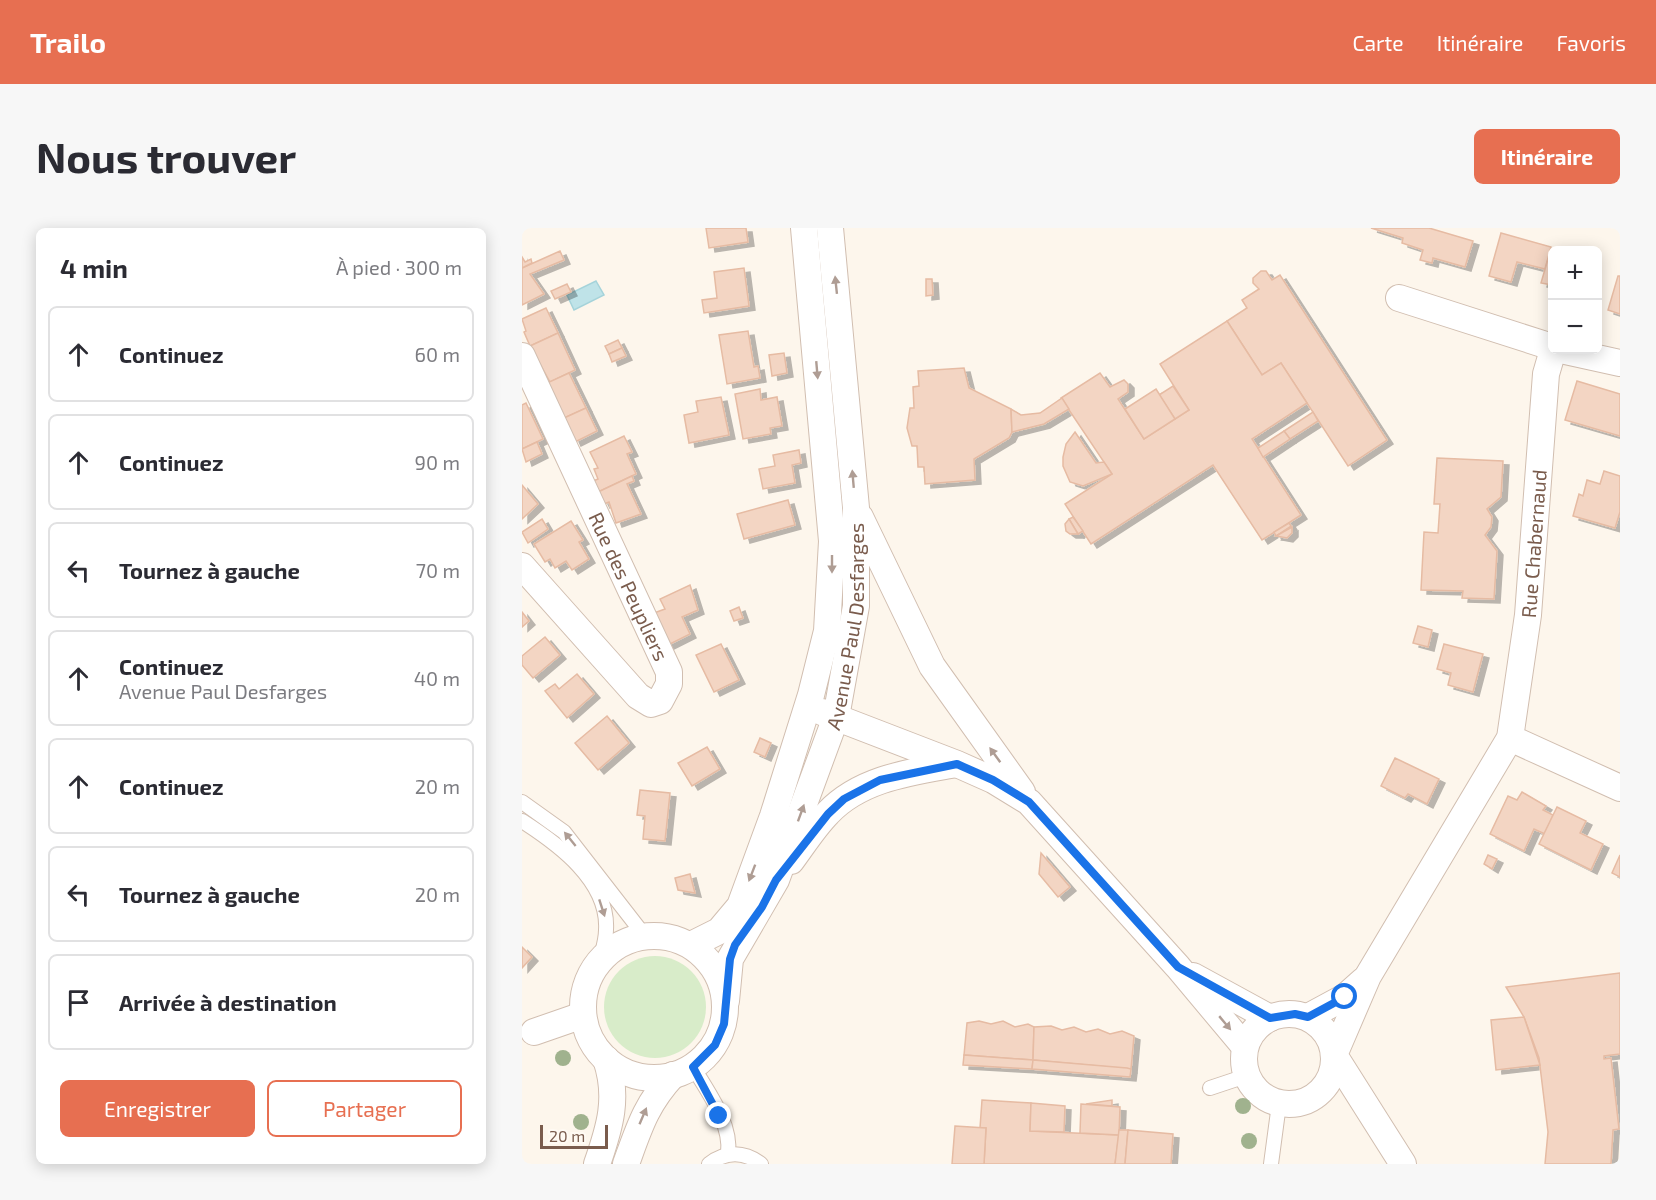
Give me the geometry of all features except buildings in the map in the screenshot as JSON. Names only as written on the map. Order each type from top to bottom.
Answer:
[{"type":"street","name":"Avenue Paul Desfarges","points":[[691,945],[719,931],[740,906],[773,816],[808,706],[827,631],[832,541],[804,228]]},
{"type":"street","name":"Avenue Paul Desfarges","points":[[726,1001],[730,959],[776,880],[836,717],[856,606],[856,508],[830,228]]},
{"type":"street","name":"Rue Chabernaud","points":[[1399,298],[1548,346]]},
{"type":"street","name":"Rue Chabernaud","points":[[1368,976],[1510,738],[1528,615],[1546,374],[1551,354]]},
{"type":"street","points":[[1579,354],[1620,363]]},
{"type":"street","name":"Rue des Peupliers","points":[[522,356],[669,672],[669,684],[660,701],[651,704],[638,696],[522,566]]},
{"type":"street","points":[[856,508],[932,666],[1029,802],[1178,967],[1245,1047]]},
{"type":"street","points":[[808,706],[957,764],[993,780],[1029,802]]},
{"type":"street","points":[[1510,738],[1620,788]]},
{"type":"street","points":[[776,880],[828,814],[844,799],[880,780],[957,764]]},
{"type":"street","points":[[626,1164],[644,1112],[656,1093],[715,1045],[724,1024],[726,1001],[720,978],[708,959],[691,945],[669,936],[644,935],[621,942],[601,957],[588,978],[582,1002],[585,1027],[596,1049],[613,1066],[635,1076],[658,1078],[683,1071]]},
{"type":"street","points":[[1178,967],[1270,1018]]},
{"type":"street","points":[[1308,1017],[1345,997],[1368,976]]},
{"type":"street","points":[[1368,976],[1334,1055],[1334,1069],[1320,1093],[1307,1101],[1293,1105],[1278,1104],[1254,1088],[1246,1076],[1243,1061],[1250,1035],[1270,1018],[1295,1014],[1308,1017],[1327,1034],[1334,1055],[1403,1164]]},
{"type":"street","points":[[534,1032],[583,1015]]},
{"type":"street","points":[[597,1164],[614,1108],[612,1076],[606,1059]]},
{"type":"street","points":[[1320,1093],[1365,1102]]},
{"type":"lane","points":[[522,802],[564,832],[644,935]]},
{"type":"lane","points":[[522,821],[546,837],[575,862],[594,885],[605,915],[606,929],[601,957]]},
{"type":"lane","points":[[522,836],[546,837]]},
{"type":"lane","points":[[683,1071],[710,1094],[730,1142],[728,1154]]},
{"type":"lane","points":[[1210,1088],[1246,1076]]},
{"type":"lane","points":[[1271,1164],[1278,1104]]},
{"type":"lane","points":[[709,1164],[728,1154],[741,1154],[761,1164]]},
{"type":"green space","points":[[655,956],[675,960],[691,971],[702,987],[706,1007],[702,1027],[691,1043],[675,1054],[655,1058],[635,1054],[619,1043],[608,1027],[604,1007],[608,987],[619,971],[635,960]]},
{"type":"water","points":[[596,281],[604,295],[574,310],[567,295]]},
{"type":"route","points":[[719,1116],[710,1094],[693,1067],[715,1045],[724,1024],[730,959],[735,945],[762,907],[776,880],[828,814],[844,799],[880,780],[957,764],[993,780],[1029,802],[1178,967],[1270,1018],[1282,1014],[1308,1017],[1345,997]]}]
